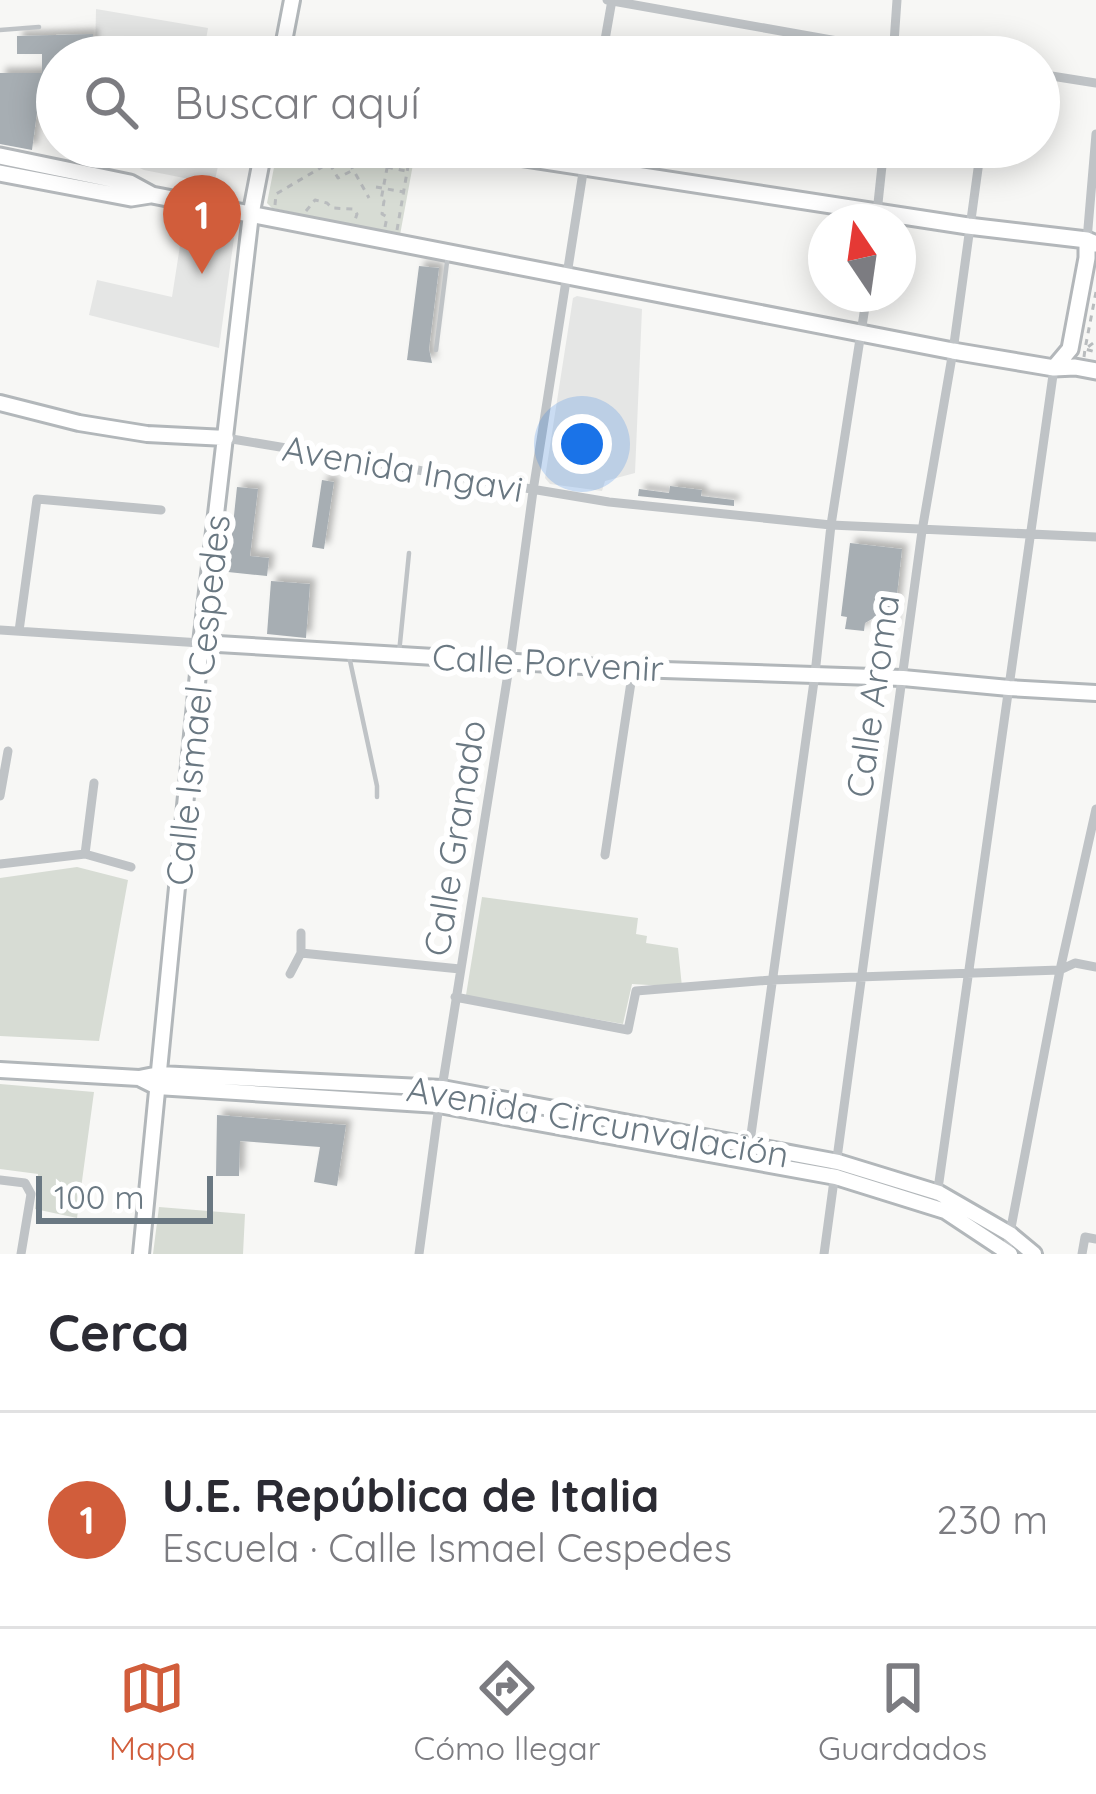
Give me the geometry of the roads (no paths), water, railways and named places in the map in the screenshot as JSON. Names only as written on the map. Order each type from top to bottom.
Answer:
[{"type":"main road","points":[[285,36],[292,0]]},
{"type":"main road","points":[[0,158],[36,165]]},
{"type":"main road","points":[[52,168],[130,183],[152,195],[953,351],[1089,370]]},
{"type":"main road","name":"Calle Ismael Cespedes","points":[[141,1254],[201,643],[260,168]]},
{"type":"main road","points":[[596,168],[808,204]]},
{"type":"main road","points":[[0,173],[131,198],[152,195]]},
{"type":"main road","points":[[916,220],[1091,242],[1070,349],[1054,368]]},
{"type":"main road","name":"Avenida Ingavi","points":[[0,403],[147,434],[226,438]]},
{"type":"main road","name":"Calle Porvenir","points":[[201,643],[903,678],[1096,693]]},
{"type":"main road","name":"Avenida Circunvalación","points":[[0,1070],[440,1096],[837,1170],[936,1200],[1010,1234],[1034,1254]]},
{"type":"main road","name":"Avenida Circunvalación","points":[[936,1200],[1008,1253]]},
{"type":"street","points":[[605,36],[610,0],[795,36]]},
{"type":"street","points":[[895,36],[898,0]]},
{"type":"street","points":[[1060,77],[1096,82]]},
{"type":"street","points":[[1091,242],[1096,134]]},
{"type":"street","name":"Calle Granado","points":[[418,1254],[584,168]]},
{"type":"street","points":[[878,204],[882,168]]},
{"type":"street","name":"Calle Aroma","points":[[824,1254],[922,531],[978,168]]},
{"type":"street","points":[[748,1153],[815,674],[831,525],[864,312]]},
{"type":"street","points":[[936,1200],[1054,368]]},
{"type":"street","name":"Avenida Ingavi","points":[[226,438],[609,502],[831,525],[1096,538]]},
{"type":"street","points":[[20,631],[37,499],[161,510]]},
{"type":"street","name":"Calle Porvenir","points":[[0,630],[201,643]]},
{"type":"street","points":[[605,855],[633,668]]},
{"type":"street","points":[[0,796],[8,752]]},
{"type":"street","points":[[85,854],[94,783]]},
{"type":"street","points":[[1008,1253],[1060,970],[1096,809]]},
{"type":"street","points":[[0,864],[85,854],[130,867]]},
{"type":"street","points":[[290,974],[301,953],[301,933]]},
{"type":"street","points":[[301,953],[460,969]]},
{"type":"street","points":[[455,998],[628,1030],[636,991],[771,980],[1060,970],[1075,963],[1096,967]]},
{"type":"street","points":[[0,1180],[25,1183],[30,1189],[22,1254]]},
{"type":"street","points":[[1082,1254],[1085,1238],[1096,1239]]},
{"type":"lane","points":[[0,30],[39,27]]},
{"type":"lane","points":[[436,350],[449,252]]},
{"type":"lane","points":[[399,653],[409,554]]},
{"type":"lane","points":[[347,650],[376,797]]},
{"type":"place","name":"U.E. República de Italia","points":[[202,274]]}]
